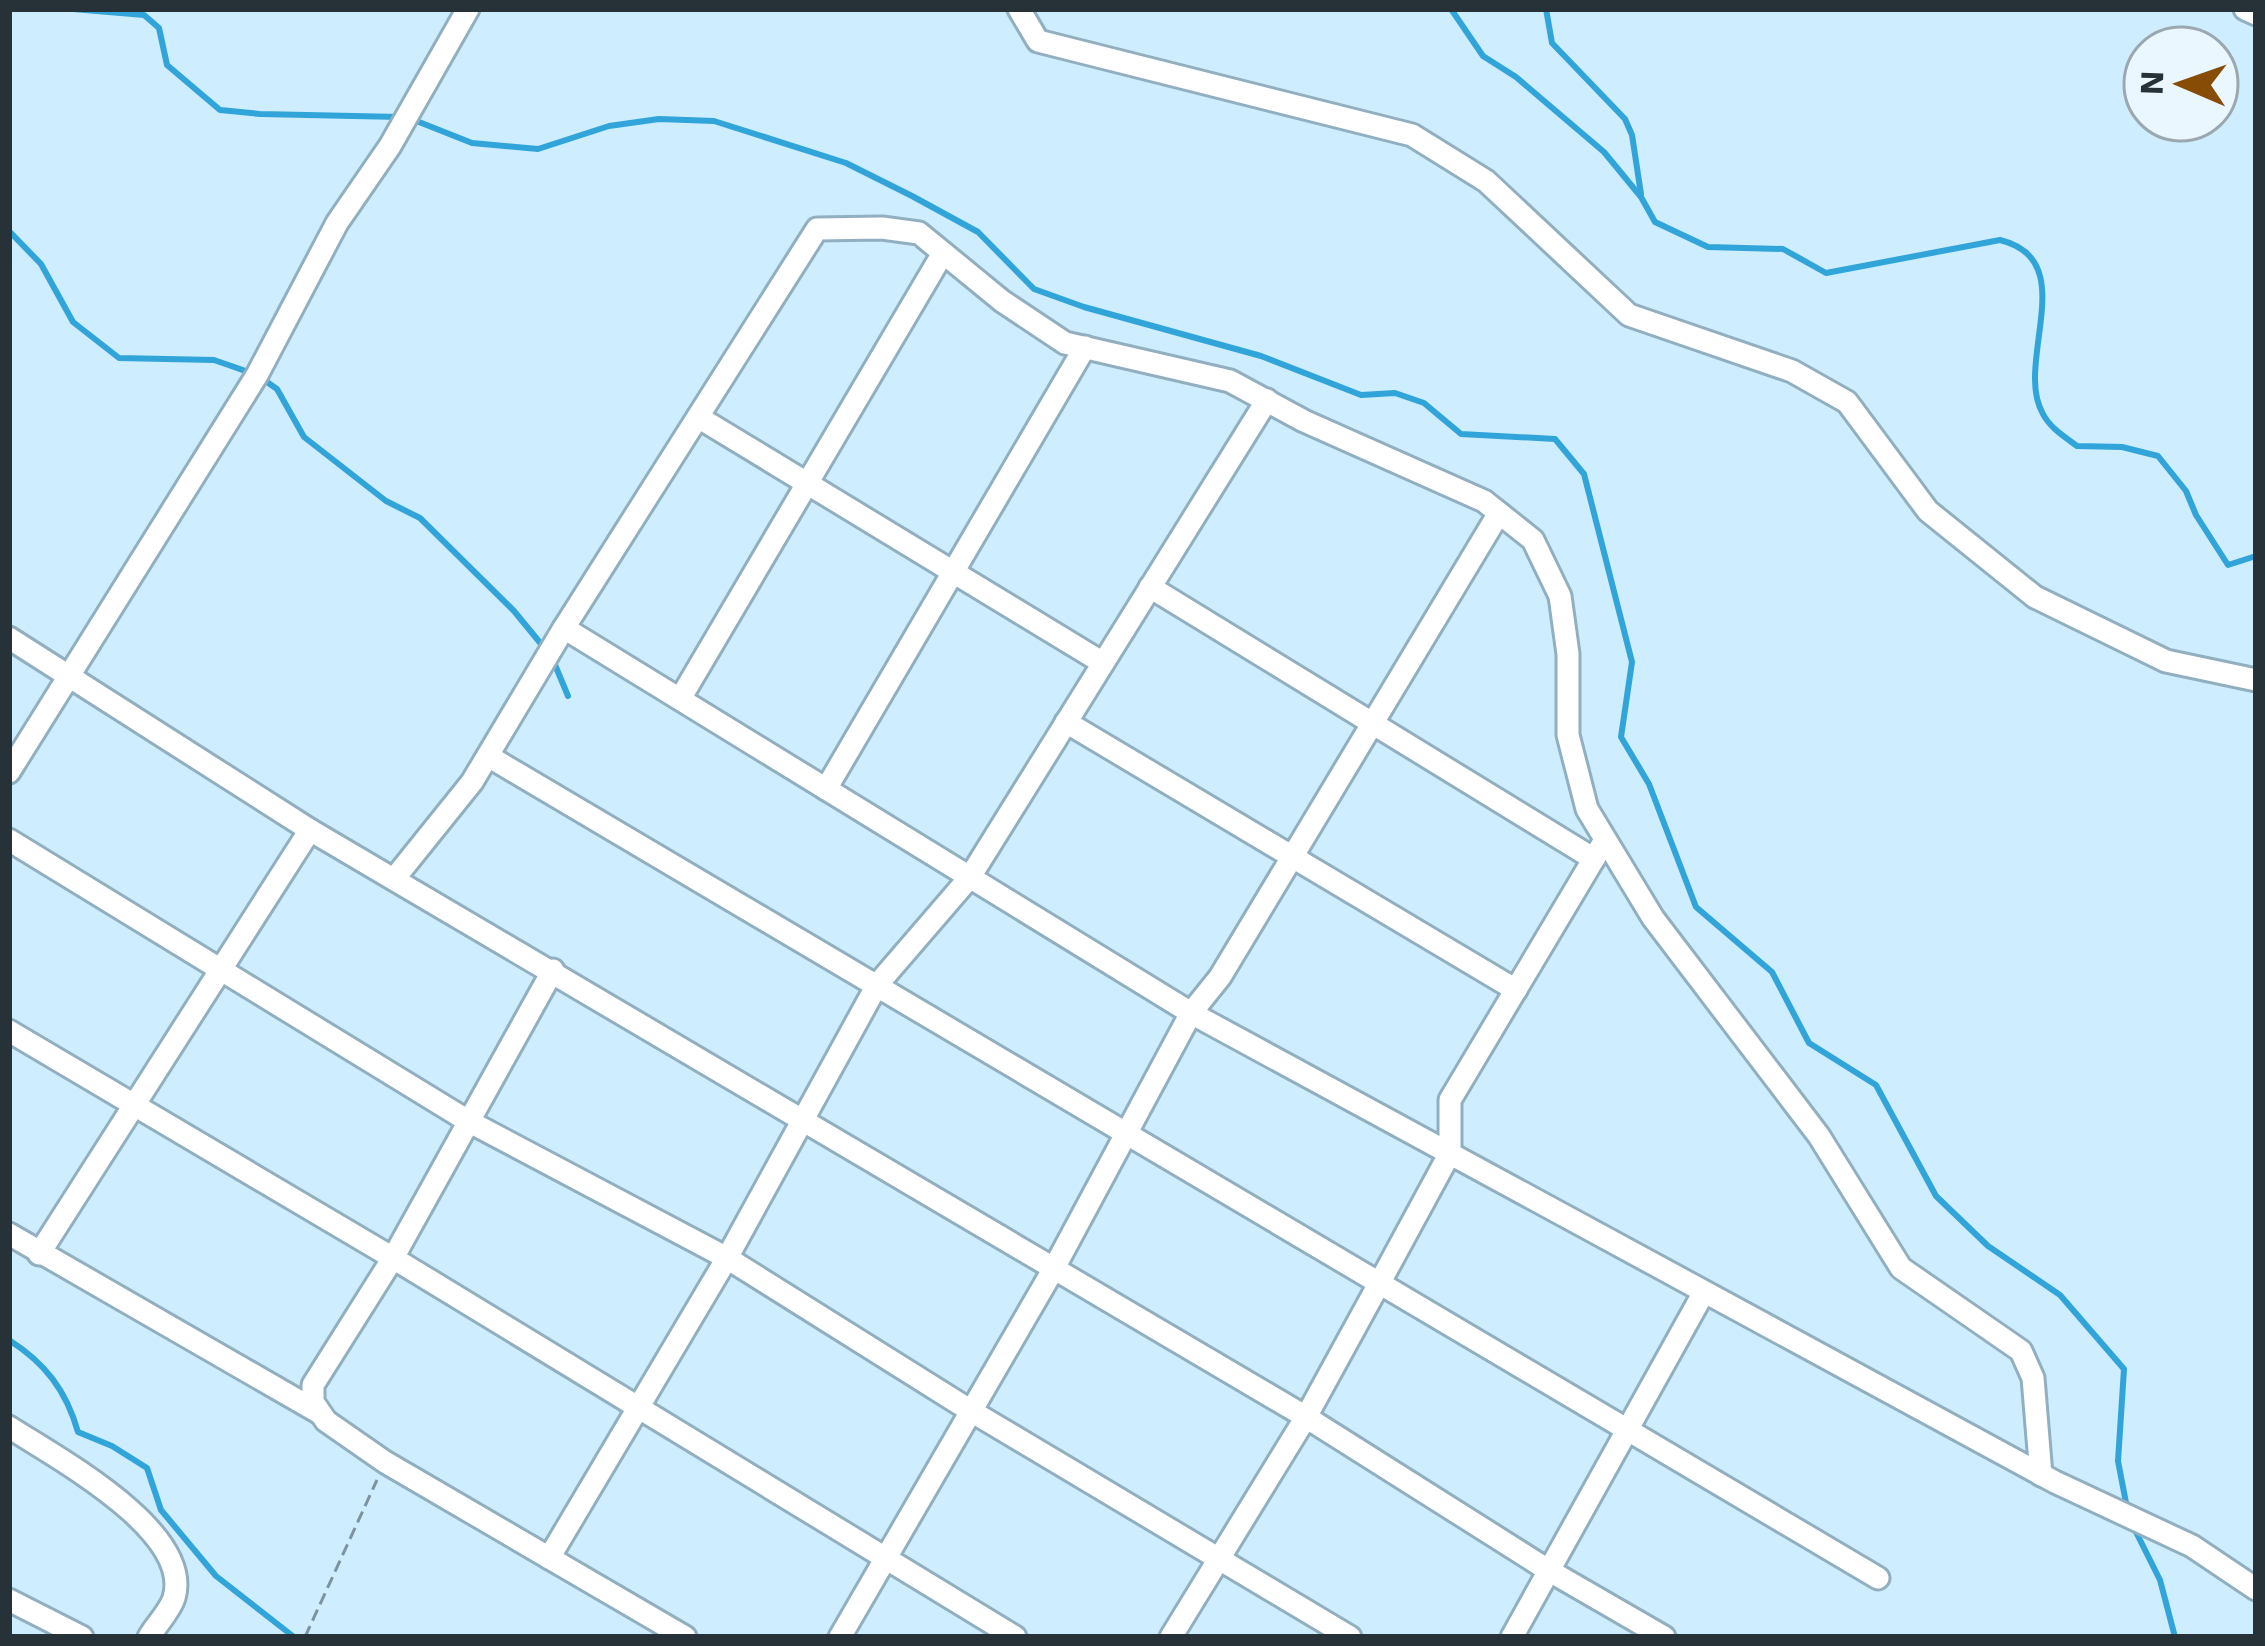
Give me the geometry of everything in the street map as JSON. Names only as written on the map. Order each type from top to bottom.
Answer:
[{"type":"street","points":[[9,772],[257,375],[337,223],[391,146],[468,9]]},
{"type":"street","points":[[1018,9],[1038,40],[1412,135],[1486,182],[1629,315],[1792,371],[1847,402],[1928,511],[2035,597],[2166,661],[2256,680]]},
{"type":"street","points":[[2246,9],[2256,14]]},
{"type":"street","points":[[394,879],[472,782],[817,229],[881,227],[919,233],[1017,312],[1065,343],[1230,381],[1484,501],[1533,540],[1560,596],[1568,654],[1568,735],[1600,849],[1819,1136],[1901,1268],[2021,1351],[2033,1378],[2042,1475]]},
{"type":"street","points":[[680,699],[943,253]]},
{"type":"street","points":[[826,789],[1085,347]]},
{"type":"street","points":[[549,1558],[727,1258],[877,985],[970,877],[1267,400]]},
{"type":"street","points":[[698,417],[1103,663]]},
{"type":"street","points":[[840,1637],[1053,1270],[1192,1013],[1220,977],[1499,513]]},
{"type":"street","points":[[1150,587],[1373,723],[1600,849]]},
{"type":"street","points":[[564,628],[1192,1013],[2042,1475],[2192,1546],[2256,1589]]},
{"type":"street","points":[[9,638],[310,830],[1306,1417],[1548,1570],[1664,1637]]},
{"type":"street","points":[[1066,722],[1516,990]]},
{"type":"street","points":[[488,756],[1878,1578]]},
{"type":"street","points":[[39,1254],[310,830]]},
{"type":"street","points":[[9,840],[468,1121],[727,1258],[971,1411],[1350,1637]]},
{"type":"street","points":[[1171,1637],[1306,1417],[1450,1154],[1450,1100],[1600,849]]},
{"type":"street","points":[[318,1412],[313,1385],[393,1258],[553,970]]},
{"type":"street","points":[[9,1031],[393,1258],[1015,1637]]},
{"type":"street","points":[[9,1234],[318,1412],[385,1462],[685,1637]]},
{"type":"street","points":[[1512,1637],[1704,1292]]},
{"type":"street","points":[[9,1427],[104,1487],[158,1540],[175,1565],[174,1598],[149,1637]]},
{"type":"street","points":[[9,1600],[82,1637]]},
{"type":"path","points":[[305,1637],[385,1462]]},
{"type":"waterway","points":[[73,9],[144,15],[159,28],[167,65],[220,110],[401,117]]},
{"type":"waterway","points":[[1451,9],[1483,56],[1516,77],[1604,152],[1655,222],[1708,247],[1783,249],[1826,273],[2000,240],[2024,251],[2038,268],[2042,290],[2035,368],[2036,393],[2046,419],[2077,446],[2122,447],[2158,456],[2186,491],[2228,565],[2256,556]]},
{"type":"waterway","points":[[1546,9],[1552,43],[1625,119],[1641,194]]},
{"type":"waterway","points":[[414,120],[472,143],[538,149],[609,126],[659,119],[714,121],[846,163],[912,196],[978,232],[1034,289],[1261,356],[1361,395],[1395,393],[1424,403],[1461,434],[1555,439],[1584,474],[1632,662],[1621,737],[1649,784],[1696,907],[1772,972],[1809,1043],[1876,1085],[1936,1196],[1988,1246],[2060,1295],[2124,1369],[2118,1461],[2127,1508]]},
{"type":"waterway","points":[[9,231],[41,264],[73,322],[119,358],[214,360],[257,375],[277,389],[304,437],[386,501],[420,518],[514,611],[546,650]]},
{"type":"waterway","points":[[553,660],[568,696]]},
{"type":"waterway","points":[[9,1340],[52,1379],[78,1432],[147,1468],[161,1510],[216,1576],[294,1637]]},
{"type":"waterway","points":[[2133,1526],[2160,1580],[2175,1637]]}]
